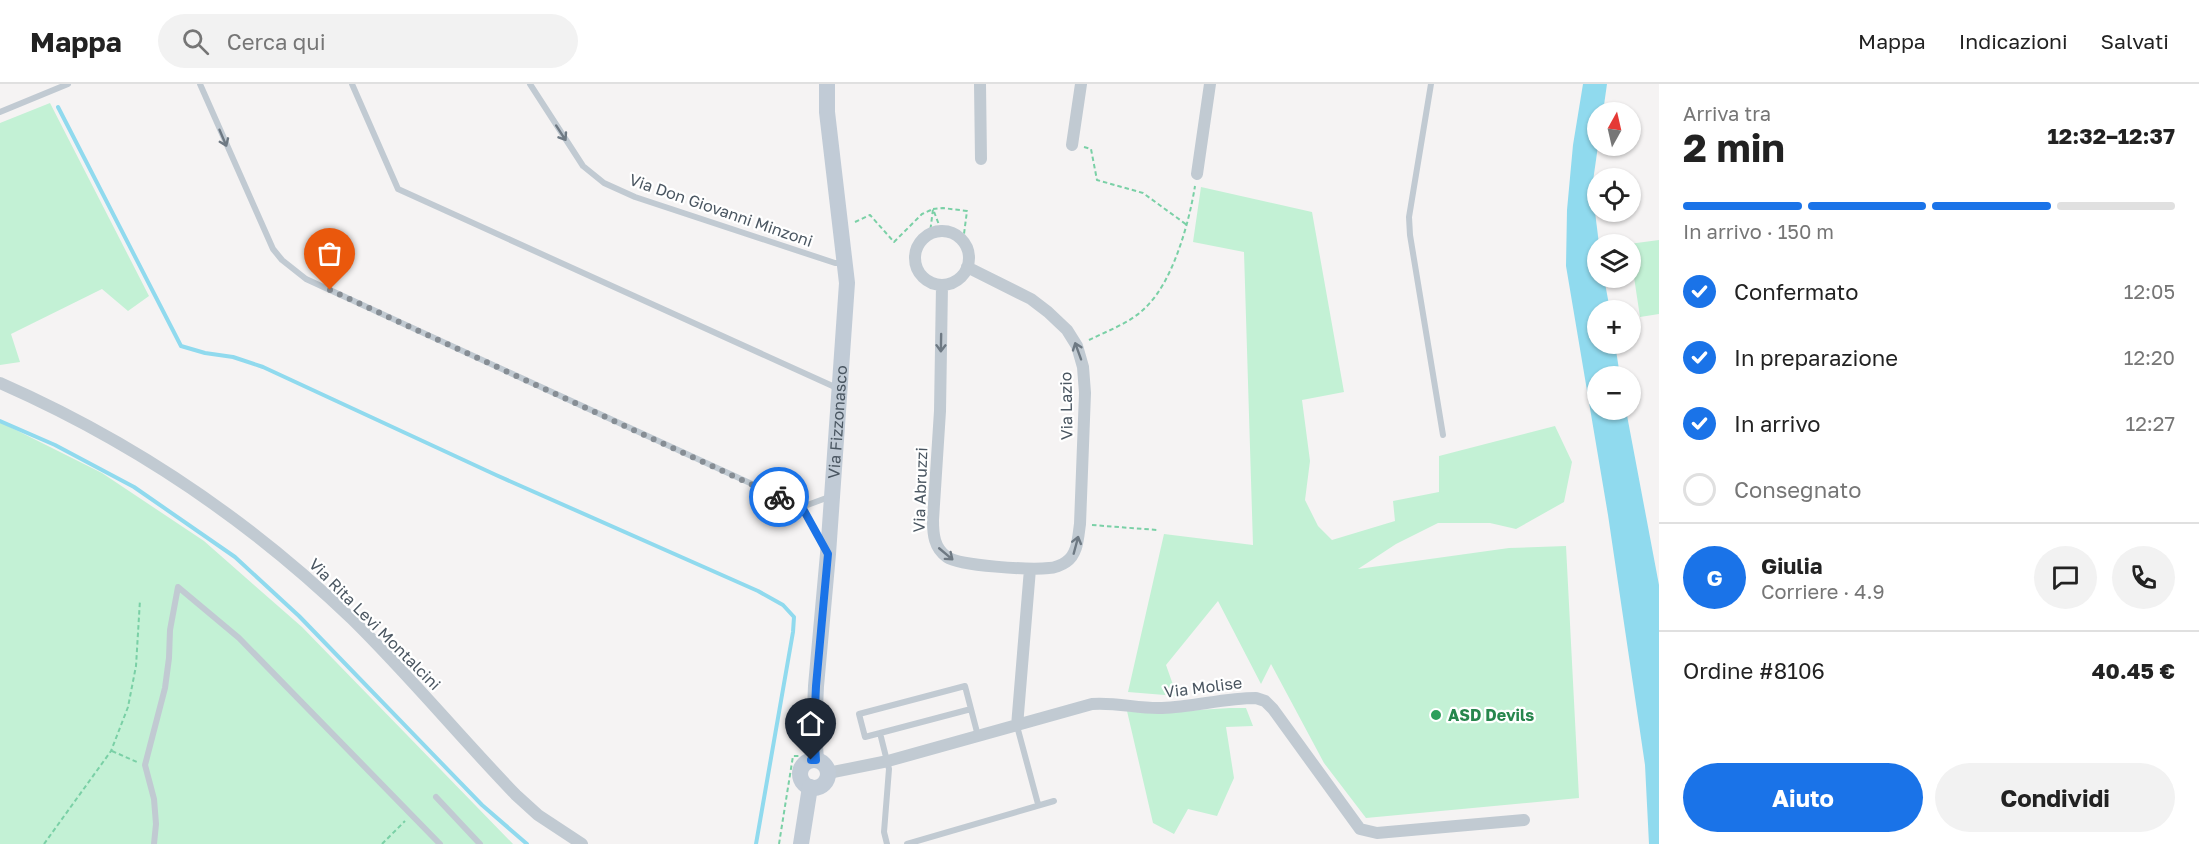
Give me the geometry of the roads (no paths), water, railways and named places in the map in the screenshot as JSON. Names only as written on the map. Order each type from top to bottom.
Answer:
[{"type":"main road","name":"Via Fizzonasco","points":[[816,760],[814,730],[816,686],[846,320],[846,264],[832,155],[827,84]]},
{"type":"main road","points":[[816,760],[825,764],[828,773],[823,785],[810,787],[801,778],[801,769],[807,762],[816,760]]},
{"type":"main road","points":[[801,844],[810,787]]},
{"type":"street","points":[[980,84],[981,159]]},
{"type":"street","points":[[1072,145],[1081,84]]},
{"type":"street","points":[[1197,174],[1210,84]]},
{"type":"street","points":[[936,232],[951,232],[967,246],[969,257],[967,267],[953,282],[942,285],[932,283],[916,269],[914,258],[916,248],[922,239],[936,232]]},
{"type":"street","name":"Via Lazio","points":[[967,267],[1031,299],[1048,312],[1067,330],[1077,346],[1083,367],[1085,393],[1080,524],[1077,545],[1066,562],[1051,568],[1030,568]]},
{"type":"street","name":"Via Abruzzi","points":[[942,285],[940,411],[933,538],[939,550],[946,557],[957,562],[1030,568]]},
{"type":"street","name":"Via Rita Levi Montalcini","points":[[0,383],[56,408],[159,466],[266,543],[351,619],[516,795],[538,815],[582,844]]},
{"type":"street","points":[[1017,726],[1030,568]]},
{"type":"street","name":"Via Molise","points":[[828,773],[888,760],[1092,705],[1106,703],[1157,709],[1256,698],[1265,701],[1273,709],[1360,829],[1377,833],[1524,820]]},
{"type":"lane","points":[[0,112],[68,84]]},
{"type":"lane","points":[[200,84],[273,249],[282,260],[306,279],[802,507],[828,554]]},
{"type":"lane","points":[[351,84],[398,189],[840,389]]},
{"type":"lane","name":"Via Don Giovanni Minzoni","points":[[530,84],[583,166],[604,183],[635,197],[835,263],[846,264]]},
{"type":"lane","points":[[1431,84],[1410,226],[1443,435]]},
{"type":"lane","points":[[802,507],[832,495]]},
{"type":"lane","points":[[154,844],[156,824],[154,800],[145,765],[165,687],[170,630],[178,587],[239,638],[441,844]]},
{"type":"lane","points":[[971,709],[865,737],[859,714],[965,686],[971,709],[978,736]]},
{"type":"lane","points":[[1017,726],[1038,804]]},
{"type":"lane","points":[[880,733],[888,760],[889,778],[884,832],[887,844]]},
{"type":"lane","points":[[436,797],[480,844]]},
{"type":"lane","points":[[907,844],[1054,801]]},
{"type":"water","points":[[1583,84],[1607,84],[1604,102],[1587,102],[1587,156],[1597,156],[1595,168],[1587,168],[1587,222],[1596,222],[1598,234],[1587,234],[1587,288],[1606,288],[1608,300],[1587,300],[1587,354],[1617,354],[1618,366],[1587,366],[1587,390],[1566,266],[1567,210],[1573,145]]},
{"type":"water","points":[[1592,420],[1628,420],[1659,585],[1659,844],[1649,844],[1645,765]]},
{"type":"waterway","points":[[58,107],[181,346],[205,353],[233,357],[263,367],[496,475],[758,591],[783,605],[794,617],[793,632],[756,844]]},
{"type":"waterway","points":[[0,421],[55,445],[134,487],[235,557],[299,616],[482,805],[527,844]]},
{"type":"place","name":"ASD Devils","points":[[1436,715]]}]
